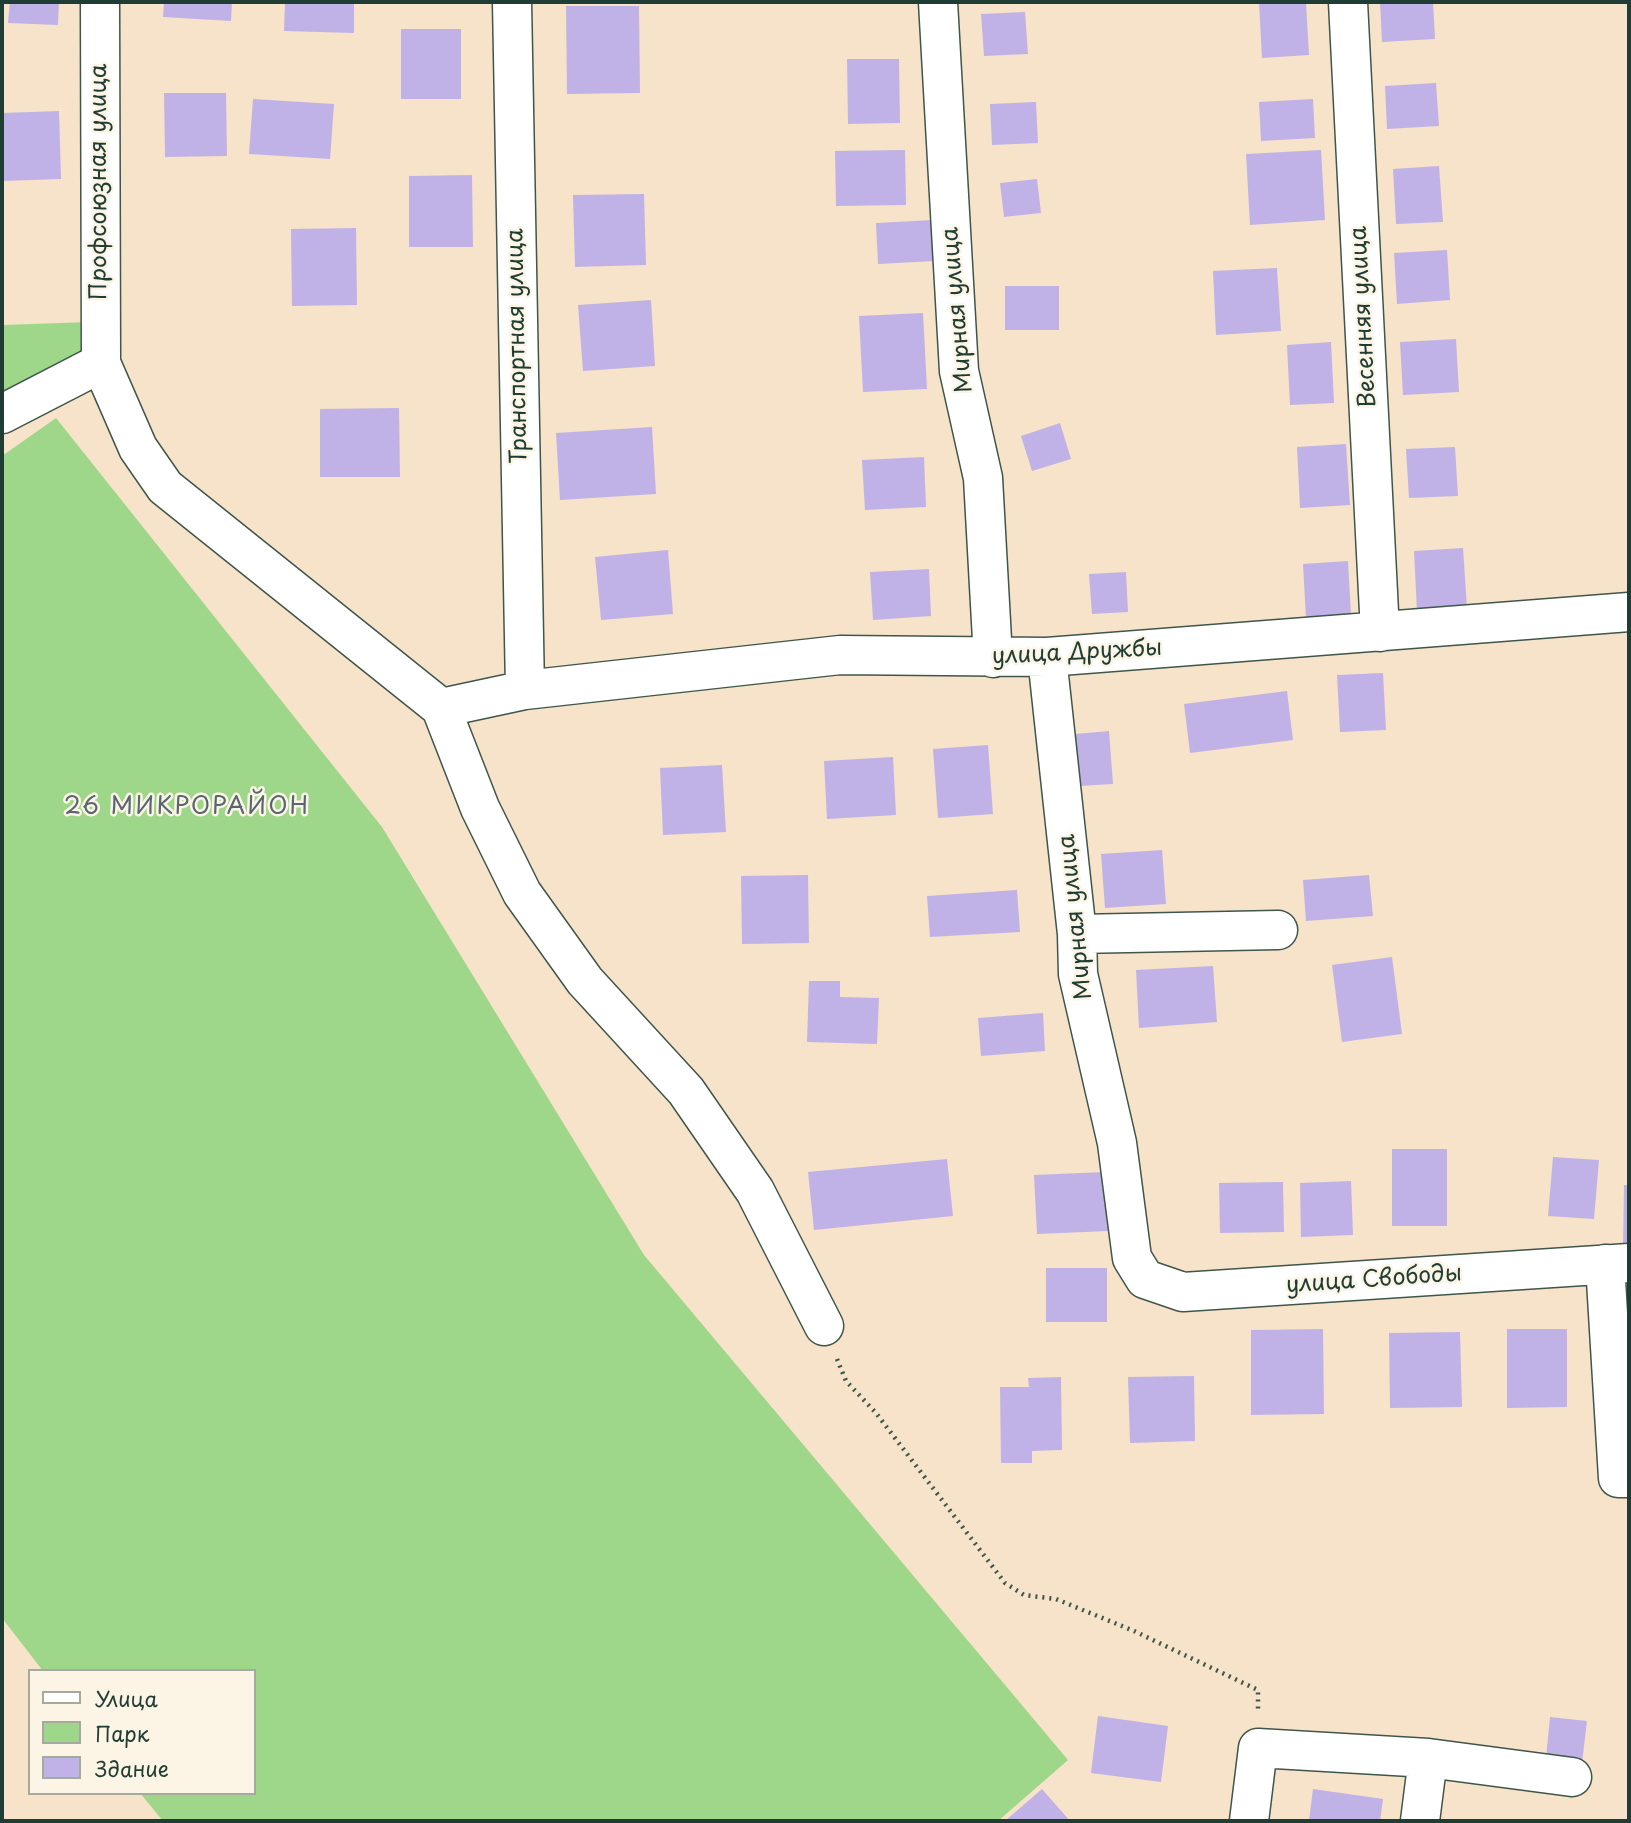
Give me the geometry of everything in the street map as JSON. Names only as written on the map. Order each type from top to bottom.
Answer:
[{"type":"street","name":"Профсоюзная улица","points":[[100,2],[101,363]]},
{"type":"street","name":"Транспортная улица","points":[[512,2],[525,690]]},
{"type":"street","name":"Мирная улица","points":[[938,2],[959,371],[983,478],[993,658]]},
{"type":"street","name":"Весенняя улица","points":[[1348,2],[1380,632]]},
{"type":"street","points":[[2,414],[101,363],[138,448],[166,487],[441,708],[480,808],[522,893],[585,981],[686,1091],[755,1191],[824,1326]]},
{"type":"street","name":"улица Дружбы","points":[[441,708],[525,690],[840,655],[1047,657],[1629,611]]},
{"type":"street","name":"Мирная улица","points":[[1047,657],[1077,934],[1078,974],[1117,1143],[1132,1258]]},
{"type":"street","points":[[1077,934],[1278,930]]},
{"type":"street","name":"улица Свободы","points":[[1132,1258],[1146,1279],[1182,1292],[1617,1264]]},
{"type":"street","points":[[1617,1264],[1618,1478],[1629,1478]]},
{"type":"street","points":[[1249,1821],[1258,1748],[1428,1758],[1572,1777]]},
{"type":"street","points":[[1420,1821],[1428,1758]]},
{"type":"path","points":[[824,1326],[846,1381],[876,1413],[1005,1583],[1024,1595],[1056,1599],[1123,1627],[1258,1690],[1258,1748]]},
{"type":"green space","points":[[91,322],[91,351],[2,392],[2,325]]},
{"type":"green space","points":[[56,418],[382,827],[644,1255],[1068,1760],[998,1821],[163,1821],[142,1795],[256,1795],[256,1669],[41,1669],[2,1618],[2,456]]},
{"type":"building","points":[[10,2],[59,2],[58,25],[8,23]]},
{"type":"building","points":[[164,2],[232,2],[231,21],[163,17]]},
{"type":"building","points":[[285,2],[354,2],[354,33],[284,31]]},
{"type":"building","points":[[1259,2],[1306,2],[1309,55],[1262,58]]},
{"type":"building","points":[[1380,2],[1433,2],[1435,39],[1382,42]]},
{"type":"building","points":[[566,6],[639,6],[640,93],[567,94]]},
{"type":"building","points":[[1025,12],[1028,54],[984,56],[981,14]]},
{"type":"building","points":[[401,29],[461,29],[461,99],[401,99]]},
{"type":"building","points":[[847,59],[899,59],[900,123],[848,124]]},
{"type":"building","points":[[1436,83],[1439,126],[1387,129],[1385,86]]},
{"type":"building","points":[[164,93],[226,93],[227,156],[165,157]]},
{"type":"building","points":[[253,99],[334,104],[330,159],[249,154]]},
{"type":"building","points":[[1313,99],[1315,138],[1261,141],[1259,102]]},
{"type":"building","points":[[1036,102],[1038,143],[992,145],[990,104]]},
{"type":"building","points":[[59,111],[61,179],[2,181],[2,113]]},
{"type":"building","points":[[905,150],[906,205],[836,206],[835,151]]},
{"type":"building","points":[[1321,150],[1325,220],[1250,225],[1246,154]]},
{"type":"building","points":[[1439,166],[1443,222],[1396,224],[1393,169]]},
{"type":"building","points":[[472,175],[473,247],[409,247],[409,176]]},
{"type":"building","points":[[1037,179],[1041,213],[1004,217],[1000,183]]},
{"type":"building","points":[[644,194],[646,265],[575,267],[573,195]]},
{"type":"building","points":[[933,220],[935,261],[878,264],[876,223]]},
{"type":"building","points":[[356,228],[357,305],[292,306],[291,229]]},
{"type":"building","points":[[1447,250],[1450,300],[1397,304],[1394,253]]},
{"type":"building","points":[[1277,268],[1281,331],[1216,335],[1213,271]]},
{"type":"building","points":[[1005,286],[1059,286],[1059,330],[1005,330]]},
{"type":"building","points":[[651,300],[655,366],[583,371],[578,305]]},
{"type":"building","points":[[923,313],[927,389],[863,392],[859,316]]},
{"type":"building","points":[[1456,339],[1459,392],[1403,395],[1400,342]]},
{"type":"building","points":[[1331,342],[1334,403],[1290,405],[1287,345]]},
{"type":"building","points":[[399,408],[400,477],[320,477],[320,409]]},
{"type":"building","points":[[1060,423],[1071,459],[1032,471],[1021,436]]},
{"type":"building","points":[[652,427],[656,494],[560,500],[556,433]]},
{"type":"building","points":[[1346,444],[1350,505],[1300,508],[1297,447]]},
{"type":"building","points":[[1455,447],[1458,496],[1409,498],[1406,449]]},
{"type":"building","points":[[924,457],[926,507],[865,510],[862,460]]},
{"type":"building","points":[[1463,548],[1467,608],[1417,611],[1414,551]]},
{"type":"building","points":[[668,550],[673,614],[601,620],[595,557]]},
{"type":"building","points":[[1348,561],[1351,615],[1306,618],[1303,564]]},
{"type":"building","points":[[929,569],[931,616],[873,620],[870,572]]},
{"type":"building","points":[[1126,572],[1128,612],[1092,614],[1089,574]]},
{"type":"building","points":[[1383,673],[1386,730],[1340,732],[1337,675]]},
{"type":"building","points":[[1287,691],[1293,740],[1190,753],[1184,704]]},
{"type":"building","points":[[1109,731],[1113,784],[1079,786],[1075,734]]},
{"type":"building","points":[[988,745],[993,814],[938,818],[933,749]]},
{"type":"building","points":[[893,757],[896,815],[827,819],[824,761]]},
{"type":"building","points":[[722,765],[726,832],[663,835],[660,768]]},
{"type":"building","points":[[1162,850],[1166,904],[1105,908],[1101,854]]},
{"type":"building","points":[[808,875],[809,943],[742,944],[741,876]]},
{"type":"building","points":[[1369,875],[1373,916],[1306,921],[1303,880]]},
{"type":"building","points":[[1017,890],[1020,932],[930,937],[927,896]]},
{"type":"building","points":[[1392,957],[1402,1034],[1342,1042],[1332,965]]},
{"type":"building","points":[[1213,966],[1217,1022],[1139,1028],[1136,970]]},
{"type":"building","points":[[809,981],[840,981],[840,997],[879,998],[877,1044],[807,1042]]},
{"type":"building","points":[[1043,1013],[1045,1051],[981,1056],[978,1018]]},
{"type":"building","points":[[1392,1149],[1447,1149],[1447,1226],[1392,1226]]},
{"type":"building","points":[[1553,1157],[1599,1160],[1594,1219],[1548,1216]]},
{"type":"building","points":[[947,1159],[953,1216],[814,1230],[808,1172]]},
{"type":"building","points":[[1105,1172],[1108,1231],[1037,1234],[1034,1175]]},
{"type":"building","points":[[1351,1181],[1353,1235],[1301,1237],[1300,1183]]},
{"type":"building","points":[[1283,1182],[1284,1232],[1220,1233],[1219,1183]]},
{"type":"building","points":[[1624,1185],[1629,1185],[1629,1246],[1623,1246]]},
{"type":"building","points":[[1046,1268],[1107,1268],[1107,1322],[1046,1322]]},
{"type":"building","points":[[1323,1329],[1324,1414],[1251,1415],[1251,1330]]},
{"type":"building","points":[[1507,1329],[1567,1329],[1567,1407],[1507,1408]]},
{"type":"building","points":[[1460,1332],[1462,1407],[1390,1408],[1389,1333]]},
{"type":"building","points":[[1194,1376],[1195,1441],[1130,1443],[1128,1377]]},
{"type":"building","points":[[1061,1377],[1062,1450],[1032,1451],[1032,1463],[1001,1463],[1000,1387],[1029,1387],[1028,1378]]},
{"type":"building","points":[[1098,1716],[1168,1726],[1161,1782],[1091,1773]]},
{"type":"building","points":[[1550,1717],[1587,1721],[1582,1763],[1546,1759]]},
{"type":"building","points":[[1042,1789],[1070,1821],[1005,1821]]},
{"type":"building","points":[[1313,1789],[1383,1799],[1380,1821],[1309,1821]]},
{"type":"district","name":"26 МИКРОРАЙОН","points":[[187,807]]}]
